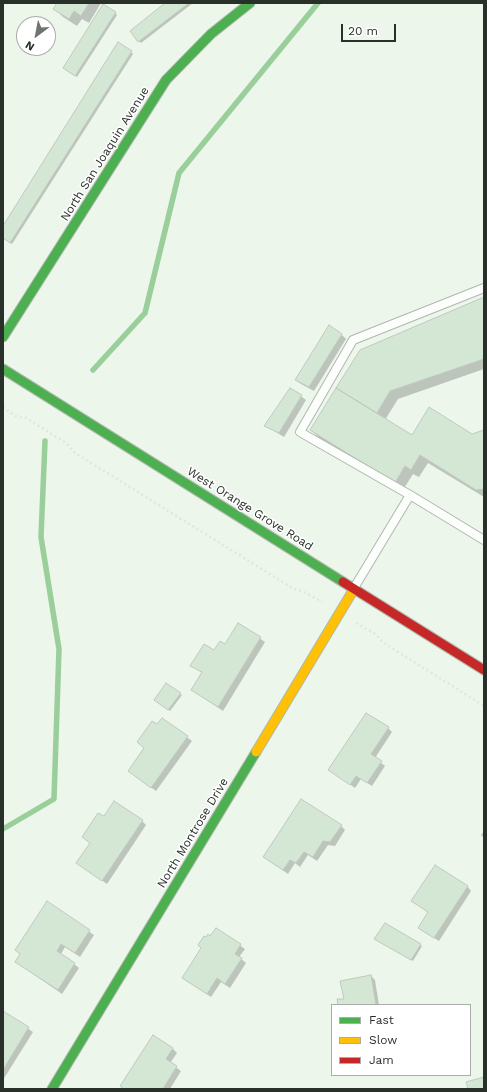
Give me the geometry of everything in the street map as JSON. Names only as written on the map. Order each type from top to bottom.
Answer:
[{"type":"street","name":"North San Joaquin Avenue","points":[[3,337],[166,80],[211,34],[250,3]]},
{"type":"street","name":"West Orange Grove Road","points":[[3,369],[484,670]]},
{"type":"street","name":"North Montrose Drive","points":[[52,1089],[354,589]]},
{"type":"lane","points":[[484,288],[353,340],[300,432],[410,495],[484,540]]},
{"type":"lane","points":[[354,589],[410,495]]},
{"type":"path","points":[[3,408],[17,417],[26,418],[66,443],[75,453],[294,589],[302,590],[320,601]]},
{"type":"path","points":[[366,629],[384,643],[484,706]]},
{"type":"building","points":[[57,3],[89,3],[81,16],[74,11],[69,19],[53,9]]},
{"type":"building","points":[[165,3],[189,3],[138,42],[130,31]]},
{"type":"building","points":[[103,4],[116,12],[75,76],[63,68]]},
{"type":"building","points":[[118,42],[132,51],[10,243],[3,238],[3,226]]},
{"type":"building","points":[[484,297],[484,359],[390,391],[377,413],[336,388],[360,350]]},
{"type":"building","points":[[329,325],[342,334],[309,387],[295,380]]},
{"type":"building","points":[[290,388],[302,395],[279,433],[264,426]]},
{"type":"building","points":[[336,388],[412,435],[429,407],[472,434],[484,430],[484,489],[476,490],[420,455],[411,470],[405,466],[395,483],[310,430]]},
{"type":"building","points":[[238,623],[261,637],[218,707],[191,690],[202,672],[190,666],[204,644],[214,650],[220,641],[225,644]]},
{"type":"building","points":[[166,683],[181,693],[168,710],[154,700]]},
{"type":"building","points":[[366,713],[389,727],[371,754],[382,761],[367,783],[356,776],[350,785],[328,770]]},
{"type":"building","points":[[162,718],[188,736],[151,788],[128,771],[144,748],[137,742],[152,721],[157,724]]},
{"type":"building","points":[[301,799],[342,825],[330,842],[323,841],[313,857],[304,852],[296,863],[290,860],[283,870],[263,857]]},
{"type":"building","points":[[114,801],[143,820],[102,881],[76,863],[90,843],[82,837],[98,813],[104,816]]},
{"type":"building","points":[[435,865],[468,886],[434,938],[418,928],[428,912],[411,901]]},
{"type":"building","points":[[47,901],[90,930],[75,953],[61,944],[57,951],[75,963],[58,990],[15,962],[20,954],[15,950]]},
{"type":"building","points":[[385,923],[421,944],[411,960],[374,939]]},
{"type":"building","points":[[216,928],[241,944],[235,954],[242,958],[225,984],[217,978],[207,994],[182,978],[201,948],[198,945],[204,936],[206,937],[208,934],[210,936]]},
{"type":"building","points":[[371,975],[376,1004],[338,1004],[337,999],[344,999],[340,981]]},
{"type":"building","points":[[3,1011],[29,1027],[3,1070]]},
{"type":"building","points":[[153,1035],[173,1048],[166,1059],[177,1066],[163,1089],[124,1089],[120,1086]]},
{"type":"building","points":[[484,1077],[484,1089],[463,1089],[468,1088],[466,1082]]},
{"type":"waterway","points":[[93,370],[145,313],[179,173],[318,3]]},
{"type":"waterway","points":[[3,829],[54,799],[59,649],[41,537],[45,441]]},
{"type":"traffic: fast","points":[[3,337],[166,80],[211,34],[250,3]]},
{"type":"traffic: fast","points":[[3,369],[343,582]]},
{"type":"traffic: fast","points":[[52,1089],[256,752]]},
{"type":"traffic: slow","points":[[256,752],[354,589]]},
{"type":"traffic: jam","points":[[343,582],[484,670]]}]
